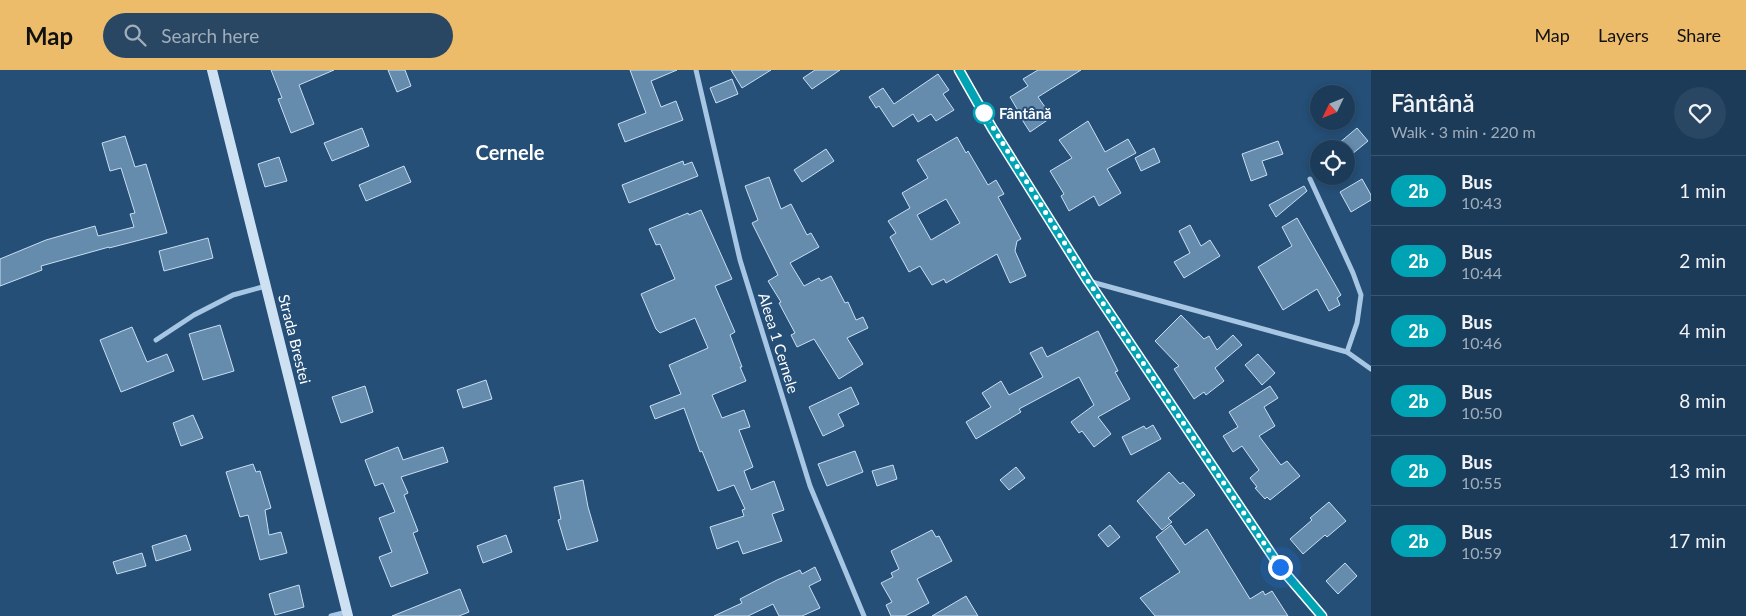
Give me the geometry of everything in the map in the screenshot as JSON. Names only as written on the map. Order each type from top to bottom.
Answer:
[{"type":"main road","name":"Strada Brestei","points":[[212,70],[348,614]]},
{"type":"street","name":"Aleea 1 Cernele","points":[[696,70],[746,279],[810,486],[864,616]]},
{"type":"street","points":[[959,70],[992,128],[1088,281],[1280,567],[1322,616]]},
{"type":"street","points":[[1313,185],[1353,273],[1360,295],[1357,323],[1347,352]]},
{"type":"street","points":[[1088,281],[1347,352],[1371,370]]},
{"type":"street","points":[[156,340],[194,315],[233,295],[266,286]]},
{"type":"street","points":[[331,616],[348,614]]},
{"type":"building","points":[[271,70],[334,70],[299,85],[314,124],[291,133],[278,99],[282,98]]},
{"type":"building","points":[[388,70],[405,70],[411,86],[397,92]]},
{"type":"building","points":[[630,70],[677,70],[651,81],[661,107],[676,101],[683,120],[625,142],[618,124],[646,113]]},
{"type":"building","points":[[731,70],[771,70],[742,88]]},
{"type":"building","points":[[815,70],[840,70],[812,89],[803,78]]},
{"type":"building","points":[[1038,70],[1081,70],[1038,97],[1052,117],[1030,132],[1010,97],[1028,86],[1023,79]]},
{"type":"building","points":[[938,74],[949,90],[943,94],[954,110],[936,121],[931,114],[918,122],[913,114],[893,127],[879,106],[876,108],[869,97],[883,88],[894,104]]},
{"type":"building","points":[[732,79],[738,94],[716,103],[710,88]]},
{"type":"building","points":[[1088,121],[1105,152],[1128,139],[1136,153],[1107,169],[1121,193],[1099,206],[1094,196],[1069,211],[1061,196],[1064,194],[1050,171],[1072,158],[1059,140]]},
{"type":"building","points":[[362,128],[369,146],[332,161],[324,143]]},
{"type":"building","points":[[1357,128],[1368,141],[1355,152],[1355,140],[1343,140]]},
{"type":"building","points":[[125,136],[135,167],[146,164],[167,233],[41,266],[42,270],[0,286],[0,259],[46,240],[95,226],[98,236],[134,227],[130,214],[135,213],[121,168],[110,171],[102,143]]},
{"type":"building","points":[[957,137],[966,153],[968,151],[988,185],[996,180],[1004,194],[998,197],[1021,239],[1017,241],[1015,251],[1026,276],[1010,283],[997,254],[946,283],[944,279],[932,285],[920,266],[909,272],[890,237],[896,233],[888,221],[910,208],[902,193],[928,178],[917,160]],"holes":[[[946,199],[960,223],[931,240],[917,215]]]},
{"type":"building","points":[[1278,141],[1283,154],[1262,161],[1267,175],[1251,181],[1242,154]]},
{"type":"building","points":[[1154,148],[1160,162],[1141,171],[1135,158]]},
{"type":"building","points":[[826,149],[834,161],[802,182],[794,170]]},
{"type":"building","points":[[279,157],[287,181],[265,187],[258,164]]},
{"type":"building","points":[[683,161],[684,165],[692,162],[698,176],[629,203],[622,185]]},
{"type":"building","points":[[404,166],[411,182],[366,201],[359,185]]},
{"type":"building","points":[[769,177],[781,209],[791,204],[807,235],[811,233],[819,247],[790,263],[804,286],[819,278],[821,281],[831,276],[845,303],[848,302],[856,320],[863,317],[868,328],[847,338],[863,364],[839,379],[814,339],[797,347],[791,335],[795,333],[779,303],[781,302],[768,281],[778,275],[752,223],[758,220],[745,186]]},
{"type":"building","points":[[1362,179],[1371,195],[1371,200],[1351,212],[1340,192],[1355,185]]},
{"type":"building","points":[[1304,186],[1307,191],[1276,217],[1269,205]]},
{"type":"building","points":[[701,210],[732,279],[715,286],[735,332],[730,335],[746,381],[712,395],[722,418],[744,410],[750,427],[739,430],[753,467],[744,471],[751,490],[774,481],[784,510],[772,514],[782,541],[743,554],[738,541],[717,549],[710,527],[744,516],[742,510],[745,509],[734,485],[718,491],[702,451],[700,452],[684,408],[655,419],[650,406],[681,394],[669,365],[708,348],[695,318],[660,333],[656,329],[641,294],[675,279],[660,244],[656,245],[649,229],[688,213],[689,215]]},
{"type":"building","points":[[1297,218],[1341,295],[1337,298],[1340,305],[1329,311],[1317,289],[1283,310],[1258,267],[1292,246],[1282,227]]},
{"type":"building","points":[[1190,225],[1201,246],[1210,240],[1220,256],[1184,278],[1174,262],[1190,253],[1179,231]]},
{"type":"building","points":[[208,238],[213,258],[164,271],[159,251]]},
{"type":"building","points":[[1181,315],[1204,339],[1209,336],[1217,350],[1233,335],[1242,345],[1215,368],[1224,381],[1206,395],[1204,392],[1194,399],[1174,369],[1179,366],[1155,341]]},
{"type":"building","points":[[220,325],[234,371],[203,380],[189,334]]},
{"type":"building","points":[[132,327],[147,362],[167,354],[174,371],[121,392],[100,340]]},
{"type":"building","points":[[1098,331],[1118,371],[1115,372],[1130,399],[1098,417],[1111,434],[1094,447],[1082,431],[1079,433],[1071,422],[1094,405],[1079,377],[1019,409],[1021,412],[976,439],[966,422],[991,407],[982,393],[1001,381],[1009,395],[1043,377],[1030,353],[1042,347],[1047,357]]},
{"type":"building","points":[[1258,354],[1275,373],[1262,385],[1245,365]]},
{"type":"building","points":[[486,380],[492,399],[463,408],[457,390]]},
{"type":"building","points":[[365,386],[373,412],[341,423],[332,397]]},
{"type":"building","points":[[1270,386],[1278,398],[1264,407],[1275,426],[1259,436],[1281,465],[1287,461],[1300,476],[1270,500],[1267,497],[1265,499],[1255,488],[1257,487],[1250,478],[1259,470],[1242,446],[1233,452],[1223,436],[1238,427],[1229,412]]},
{"type":"building","points":[[851,387],[859,404],[838,414],[844,426],[823,436],[809,407]]},
{"type":"building","points":[[193,415],[203,438],[181,446],[173,423]]},
{"type":"building","points":[[1153,425],[1161,439],[1131,455],[1122,437],[1144,426],[1146,429]]},
{"type":"building","points":[[398,447],[403,460],[443,447],[448,462],[401,477],[408,493],[404,495],[418,531],[413,533],[428,573],[391,587],[379,557],[392,552],[379,518],[395,512],[383,483],[375,486],[365,460]]},
{"type":"building","points":[[855,451],[863,472],[827,486],[818,464]]},
{"type":"building","points":[[253,464],[256,472],[260,471],[271,508],[265,510],[269,535],[281,532],[287,553],[260,560],[248,515],[240,517],[226,472]]},
{"type":"building","points":[[893,465],[897,479],[877,486],[872,471]]},
{"type":"building","points":[[1016,467],[1025,478],[1009,490],[1000,480]]},
{"type":"building","points":[[1169,472],[1180,484],[1183,482],[1195,495],[1168,518],[1172,522],[1162,530],[1137,501]]},
{"type":"building","points":[[583,480],[588,507],[598,541],[567,550],[558,520],[561,519],[554,487]]},
{"type":"building","points":[[1329,502],[1346,521],[1327,537],[1325,535],[1303,554],[1290,539]]},
{"type":"building","points":[[1110,525],[1120,537],[1108,547],[1098,535]]},
{"type":"building","points":[[1171,525],[1185,545],[1207,529],[1250,599],[1263,591],[1265,595],[1272,591],[1288,616],[1155,616],[1140,598],[1180,572],[1156,537]]},
{"type":"building","points":[[932,530],[936,537],[939,536],[952,561],[917,579],[929,603],[905,616],[891,616],[886,605],[892,602],[881,583],[893,577],[891,573],[899,569],[891,551]]},
{"type":"building","points":[[186,535],[191,550],[156,561],[152,546]]},
{"type":"building","points":[[506,535],[512,552],[483,563],[477,546]]},
{"type":"building","points":[[142,553],[146,566],[117,574],[113,562]]},
{"type":"building","points":[[1345,563],[1357,576],[1338,594],[1326,581]]},
{"type":"building","points":[[815,567],[821,580],[809,586],[820,608],[802,616],[779,616],[773,604],[748,616],[714,616],[742,603],[740,599],[777,580],[800,570],[802,574]]},
{"type":"building","points":[[299,585],[304,607],[275,615],[269,594]]},
{"type":"building","points":[[460,589],[469,612],[459,616],[392,616]]},
{"type":"building","points":[[966,596],[978,616],[932,616]]},
{"type":"bus line","name":"2b","points":[[959,70],[992,128],[1088,281],[1280,567],[1322,616]]},
{"type":"place","name":"Fântână","points":[[984,113]]},
{"type":"district","name":"Cernele","points":[[510,152]]},
{"type":"route","points":[[984,113],[1088,281],[1280,567]]}]
